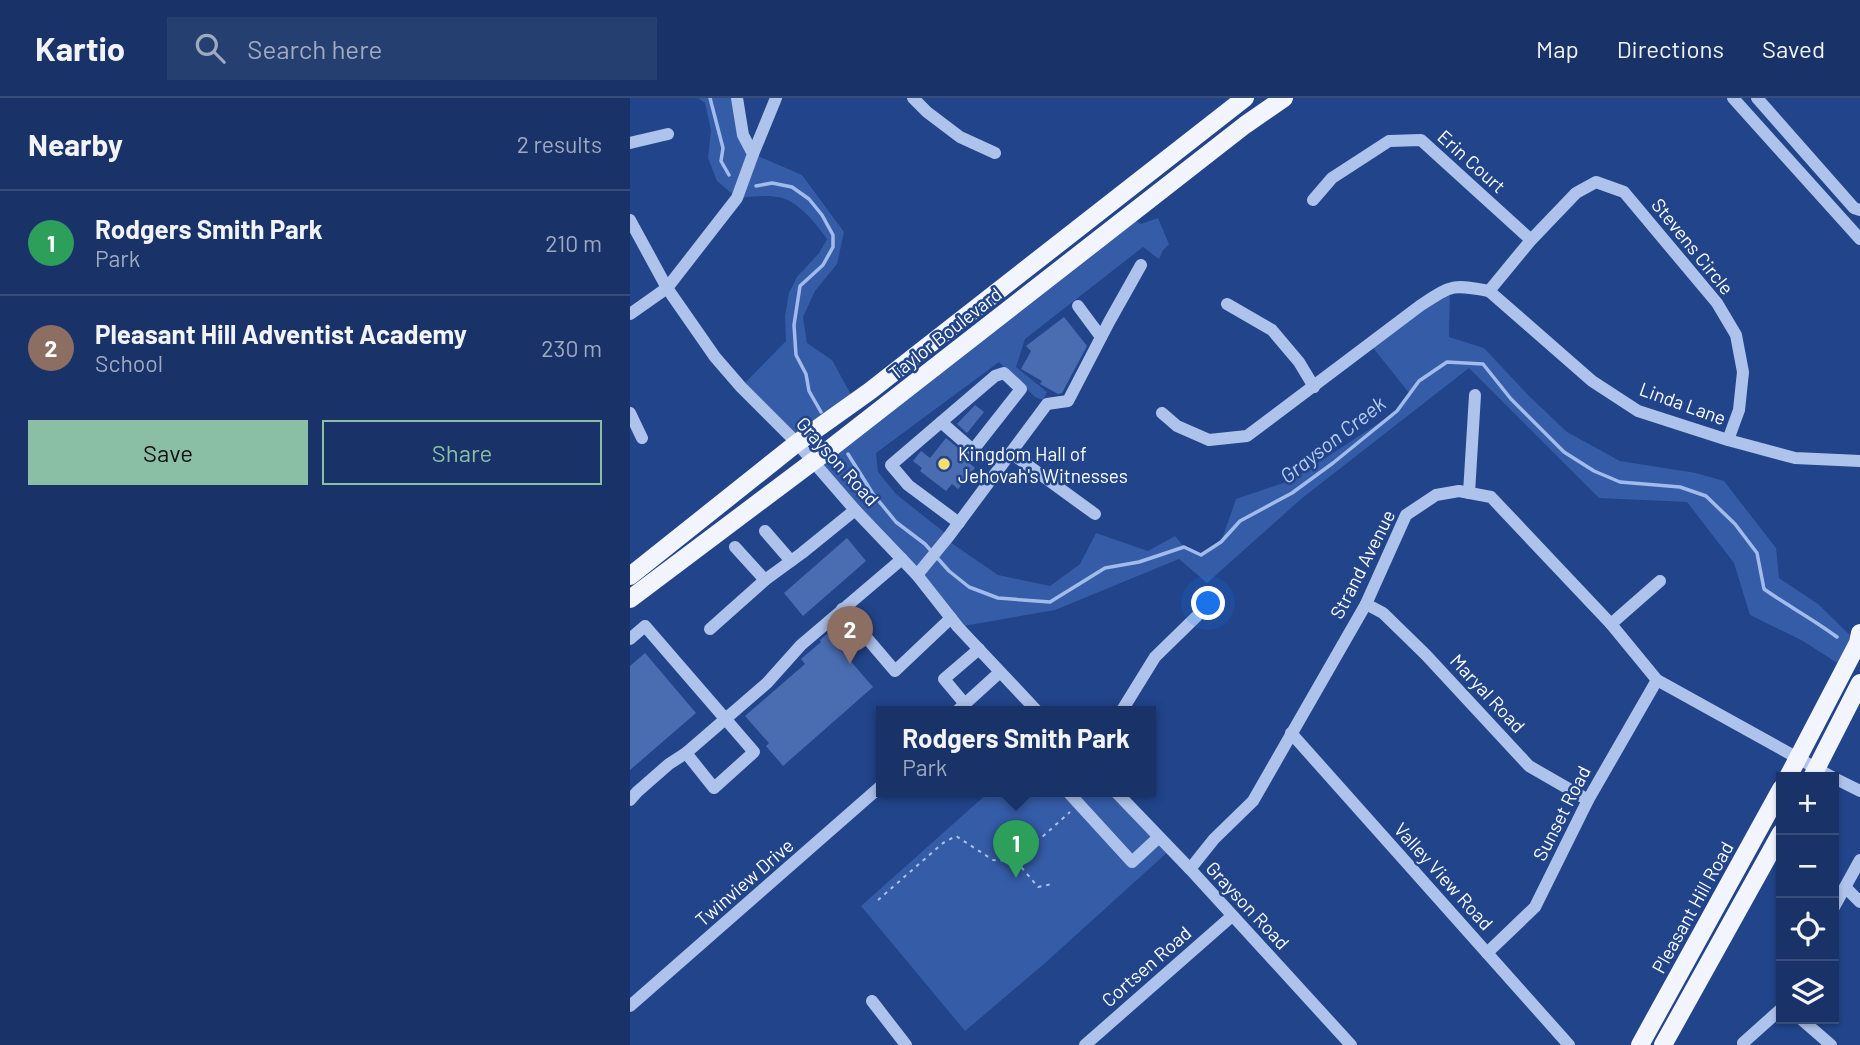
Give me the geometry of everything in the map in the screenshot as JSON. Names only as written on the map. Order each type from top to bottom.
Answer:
[{"type":"main road","name":"Taylor Boulevard","points":[[630,576],[797,443],[870,391],[1245,98]]},
{"type":"main road","name":"Taylor Boulevard","points":[[630,599],[813,462],[1245,125],[1284,98]]},
{"type":"main road","points":[[1791,772],[1859,640]]},
{"type":"main road","points":[[1825,772],[1860,683]]},
{"type":"main road","name":"Pleasant Hill Road","points":[[1640,1045],[1776,798]]},
{"type":"main road","points":[[1663,1045],[1780,835]]},
{"type":"street","points":[[737,98],[743,135],[753,154]]},
{"type":"street","points":[[630,314],[667,288],[737,198],[776,98]]},
{"type":"street","points":[[913,98],[960,136],[995,153]]},
{"type":"street","points":[[1732,98],[1860,239]]},
{"type":"street","points":[[1757,98],[1853,208],[1860,210]]},
{"type":"street","points":[[630,143],[668,134]]},
{"type":"street","name":"Erin Court","points":[[1313,200],[1332,178],[1389,141],[1421,141],[1531,240]]},
{"type":"street","name":"Stevens Circle","points":[[1531,240],[1576,192],[1596,182],[1624,192],[1717,303],[1736,335],[1743,372],[1739,410],[1728,440]]},
{"type":"street","name":"Grayson Road","points":[[631,223],[667,288],[715,357],[902,559],[922,570],[951,618],[1032,706]]},
{"type":"street","points":[[1162,413],[1177,426],[1209,440],[1247,436],[1450,286],[1489,291],[1531,240]]},
{"type":"street","points":[[922,570],[1047,404],[1069,401],[1141,265]]},
{"type":"street","name":"Linda Lane","points":[[1489,291],[1592,381],[1638,411],[1795,458],[1860,461]]},
{"type":"street","points":[[1227,304],[1272,330],[1299,362],[1314,387]]},
{"type":"street","points":[[1078,306],[1101,337]]},
{"type":"street","points":[[941,422],[973,450],[1021,389],[1004,373],[995,376],[941,422],[891,465],[908,485],[959,523]]},
{"type":"street","points":[[1469,493],[1475,395]]},
{"type":"street","points":[[630,413],[642,438]]},
{"type":"street","points":[[1011,453],[1095,514]]},
{"type":"street","name":"Strand Avenue","points":[[1189,869],[1214,839],[1253,801],[1366,604],[1406,515],[1436,495],[1459,491],[1491,497],[1611,624],[1657,680],[1819,772]]},
{"type":"street","points":[[710,629],[765,580],[855,510]]},
{"type":"street","points":[[765,531],[792,561]]},
{"type":"street","points":[[735,547],[765,580]]},
{"type":"street","points":[[630,800],[767,683],[802,645],[902,559]]},
{"type":"street","points":[[1611,624],[1660,581]]},
{"type":"street","name":"Maryal Road","points":[[1366,604],[1383,613],[1426,655],[1529,766],[1588,800]]},
{"type":"street","points":[[842,609],[895,671],[951,618]]},
{"type":"street","points":[[1125,706],[1155,657],[1197,617]]},
{"type":"street","points":[[630,639],[645,626],[754,752],[714,788],[686,753]]},
{"type":"street","points":[[960,706],[944,679],[979,649]]},
{"type":"street","points":[[963,706],[1000,672]]},
{"type":"street","name":"Sunset Road","points":[[1487,953],[1535,907],[1588,800],[1657,680]]},
{"type":"street","name":"Valley View Road","points":[[1291,733],[1569,1045]]},
{"type":"street","points":[[630,779],[639,790]]},
{"type":"street","name":"Strand Avenue","points":[[1839,782],[1860,791]]},
{"type":"street","name":"Twinview Drive","points":[[630,1006],[876,790]]},
{"type":"street","points":[[1073,797],[1132,862],[1159,837]]},
{"type":"street","name":"Grayson Road","points":[[1121,797],[1351,1045]]},
{"type":"street","points":[[1839,899],[1860,860]]},
{"type":"street","points":[[1846,888],[1860,902]]},
{"type":"street","name":"Cortsen Road","points":[[1086,1045],[1232,916]]},
{"type":"street","points":[[872,1001],[906,1045]]},
{"type":"street","points":[[1743,1043],[1776,1013]]},
{"type":"street","points":[[1807,1024],[1830,1045]]},
{"type":"path","points":[[878,900],[943,843],[956,836],[993,860],[1015,860],[1031,843],[1041,838],[1079,804]]},
{"type":"path","points":[[1015,860],[1038,887],[1052,884]]},
{"type":"shaded area","points":[[698,98],[737,98],[753,154],[802,175],[844,232],[837,264],[815,291],[803,317],[807,343],[832,360],[855,402],[797,443],[741,387],[786,341],[785,316],[789,293],[797,277],[819,253],[827,239],[808,215],[789,201],[771,196],[737,198],[717,181],[708,158],[711,130],[705,103]]},
{"type":"shaded area","points":[[1128,216],[1141,224],[1158,218],[1169,244],[1159,259],[1143,247],[1025,339],[1016,367],[1047,392],[1043,400],[1035,397],[999,362],[876,453],[878,472],[897,495],[949,536],[947,540],[998,575],[1050,586],[1080,564],[1096,533],[1148,551],[1175,536],[1184,547],[1201,555],[1221,542],[1236,499],[1292,480],[1397,411],[1409,393],[1370,344],[1450,287],[1449,337],[1484,348],[1567,432],[1620,461],[1696,473],[1724,481],[1776,548],[1779,578],[1818,604],[1858,643],[1845,668],[1803,641],[1750,615],[1734,563],[1687,502],[1599,498],[1469,368],[1301,499],[1207,583],[1179,559],[1055,610],[958,627],[813,462]]},
{"type":"shaded area","points":[[983,797],[1121,797],[1171,849],[965,1031],[861,906]]},
{"type":"building","points":[[1064,317],[1087,346],[1062,393],[1058,394],[1021,369],[1031,351],[1026,346]]},
{"type":"building","points":[[975,405],[984,412],[967,433],[957,424]]},
{"type":"building","name":"Kingdom Hall of Jehovah's Witnesses","points":[[946,438],[970,458],[967,461],[975,468],[958,489],[952,484],[946,491],[920,471],[922,468],[913,461],[921,451],[930,458]]},
{"type":"building","points":[[847,538],[866,561],[803,616],[784,593]]},
{"type":"building","points":[[827,634],[873,687],[783,766],[766,746],[769,743],[745,716],[805,664],[801,659]]},
{"type":"building","points":[[645,653],[696,713],[630,770],[630,666]]},
{"type":"waterway","name":"Grayson Creek","points":[[710,98],[723,148],[721,161],[729,175]]},
{"type":"waterway","name":"Grayson Creek","points":[[756,186],[772,183],[792,187],[809,199],[833,235],[833,247],[823,265],[800,286],[794,325],[796,355],[806,374],[809,391],[821,412]]},
{"type":"waterway","name":"Grayson Creek","points":[[848,454],[873,494],[896,522],[925,544],[949,571],[969,587],[998,598],[1050,602],[1105,568],[1139,562],[1184,547],[1201,555],[1221,542],[1240,521],[1292,493],[1333,463],[1397,411],[1419,381],[1447,362],[1483,364],[1511,399],[1564,452],[1594,471],[1620,482],[1680,487],[1706,496],[1735,524],[1757,553],[1764,589],[1837,637]]},
{"type":"place","name":"Kingdom Hall of Jehovah's Witnesses","points":[[944,464]]},
{"type":"place","name":"Pleasant Hill Adventist Academy","points":[[850,664]]},
{"type":"place","name":"Rodgers Smith Park","points":[[1016,878]]}]
